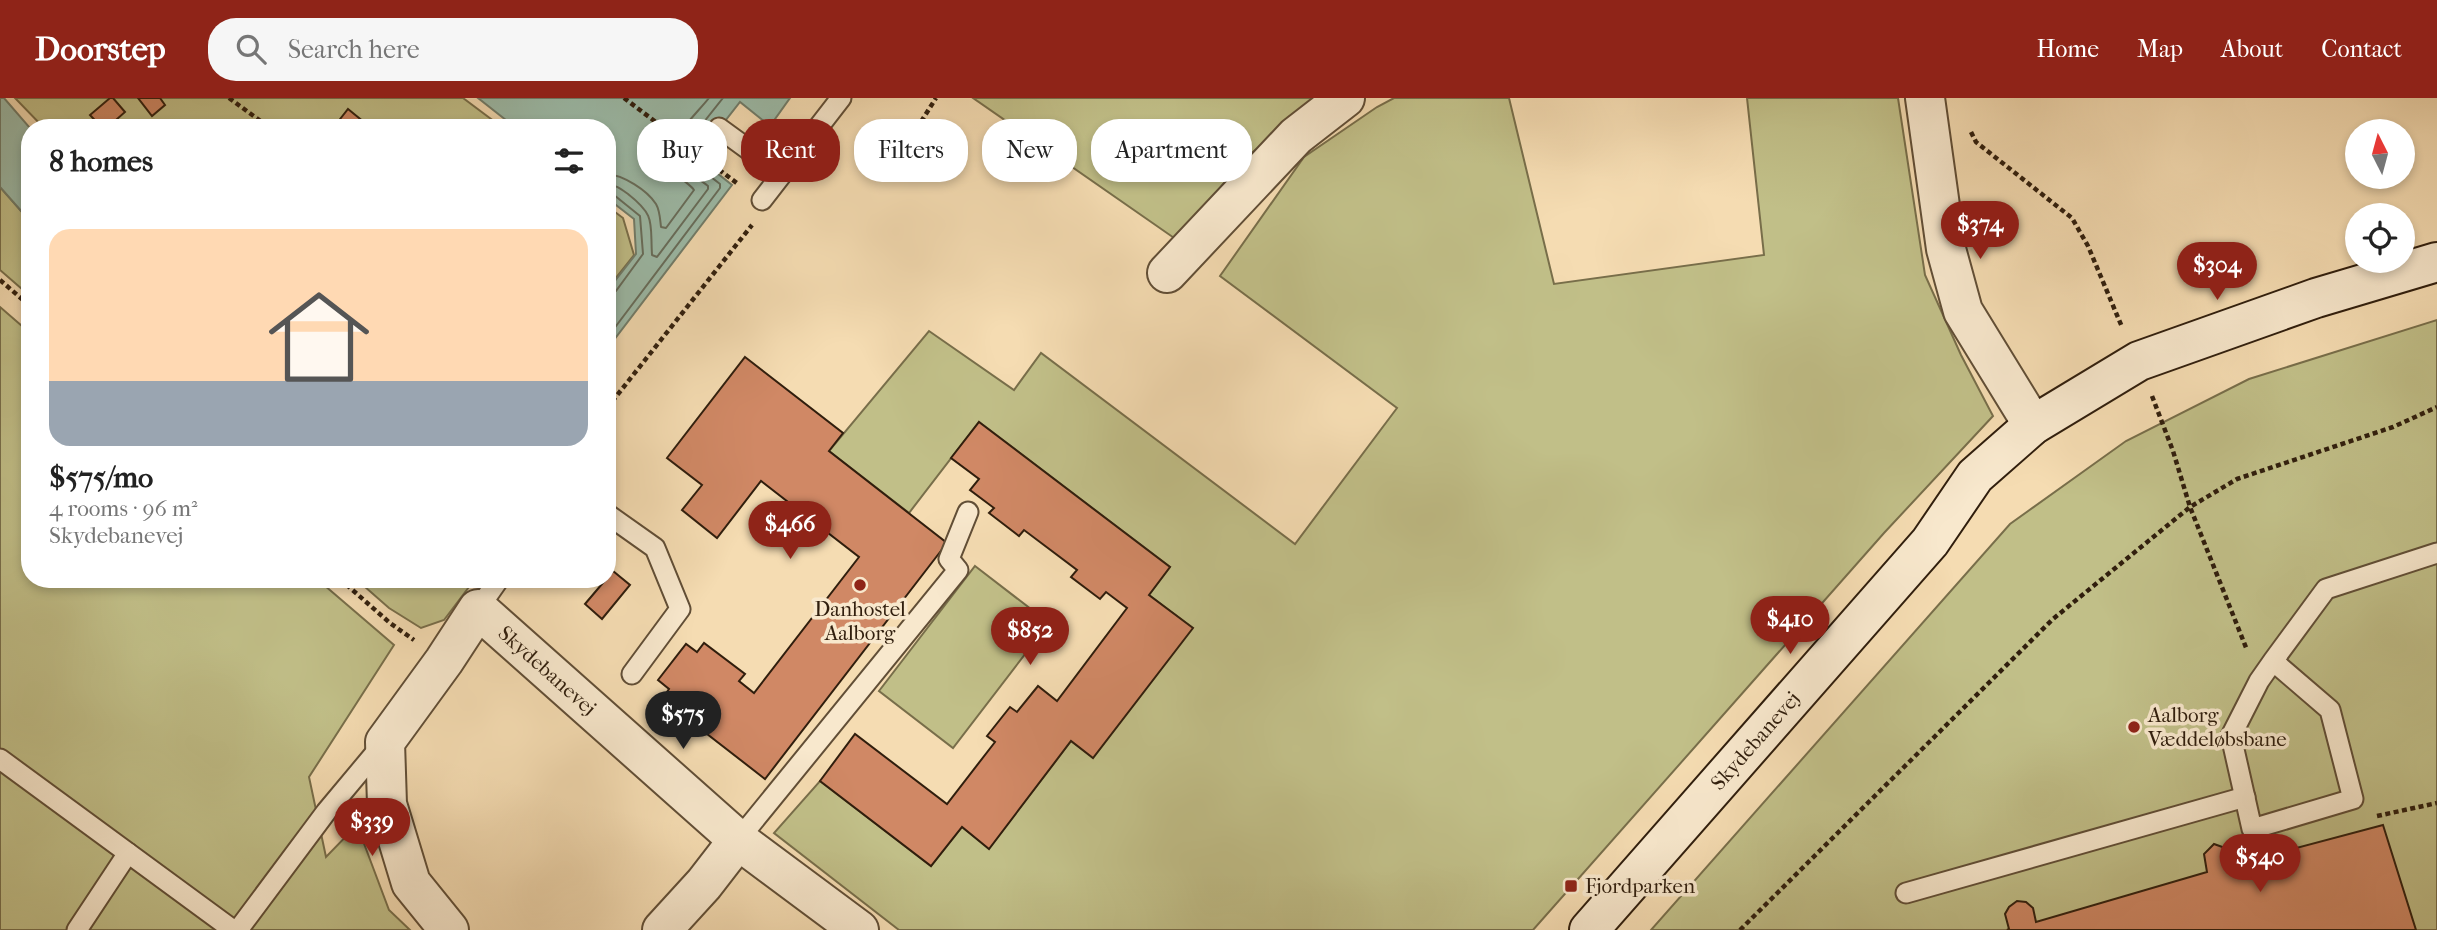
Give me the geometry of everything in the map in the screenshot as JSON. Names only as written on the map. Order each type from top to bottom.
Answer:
[{"type":"street","points":[[1167,273],[1296,136],[1345,98]]},
{"type":"street","points":[[1925,98],[1945,249],[1963,311],[2033,425]]},
{"type":"street","name":"Skydebanevej","points":[[1588,930],[1930,542],[1975,476],[2033,425],[2139,361],[2316,298],[2437,262]]},
{"type":"street","name":"Skydebanevej","points":[[385,742],[444,661],[488,594],[738,840],[859,930]]},
{"type":"street","points":[[385,742],[387,804],[411,883],[449,930]]},
{"type":"street","points":[[662,930],[704,884],[738,840]]},
{"type":"lane","points":[[825,119],[841,98]]},
{"type":"lane","points":[[762,200],[776,182]]},
{"type":"lane","points":[[738,840],[958,570],[949,559],[968,512]]},
{"type":"lane","points":[[616,520],[655,548],[680,609],[632,674]]},
{"type":"lane","points":[[2273,661],[2330,710],[2353,799],[2252,829],[2231,736],[2259,681],[2273,661],[2326,589],[2437,553]]},
{"type":"lane","name":"Skydebanevej","points":[[236,930],[326,812],[385,742]]},
{"type":"lane","points":[[0,759],[236,930]]},
{"type":"lane","points":[[1906,893],[2245,797]]},
{"type":"lane","points":[[77,930],[128,853]]},
{"type":"path","points":[[229,98],[258,119]]},
{"type":"path","points":[[616,397],[762,212],[762,200],[722,174],[624,98]]},
{"type":"path","points":[[923,119],[936,98]]},
{"type":"path","points":[[0,280],[21,298]]},
{"type":"path","points":[[1740,930],[2053,619],[2190,507],[2237,479],[2393,427],[2437,407]]},
{"type":"path","points":[[350,588],[390,623],[444,661]]},
{"type":"path","points":[[2353,799],[2365,819],[2437,803]]},
{"type":"shaded area","points":[[15,98],[463,98],[491,119],[35,119]]},
{"type":"shaded area","points":[[973,98],[1324,98],[1252,153],[1252,119],[1091,119],[1091,180],[1077,170],[1077,119],[1003,119]]},
{"type":"shaded area","points":[[1394,98],[1509,98],[1554,284],[1764,255],[1747,98],[1898,98],[1925,275],[1961,355],[1993,416],[1884,533],[1533,930],[899,930],[774,833],[820,781],[931,866],[962,827],[989,848],[1071,741],[1093,757],[1192,628],[1149,595],[1170,567],[979,422],[909,513],[829,451],[929,331],[1014,390],[1041,353],[1295,544],[1397,408],[1220,276],[1304,157]]},
{"type":"shaded area","points":[[1094,182],[1225,182],[1177,240]]},
{"type":"shaded area","points":[[0,187],[21,211],[21,288],[0,270]]},
{"type":"shaded area","points":[[616,213],[623,218],[634,255],[616,278]]},
{"type":"shaded area","points":[[0,307],[21,325],[21,588],[328,588],[394,645],[309,777],[326,857],[357,825],[389,910],[410,930],[0,930]]},
{"type":"shaded area","name":"Aalborg Væddeløbsbane","points":[[2437,320],[2437,930],[1651,930],[2010,524],[2126,441],[2249,379]]},
{"type":"shaded area","points":[[975,566],[1049,623],[953,748],[879,691]]},
{"type":"shaded area","points":[[366,588],[468,588],[444,620],[421,628],[389,608]]},
{"type":"water","points":[[0,98],[4,98],[22,119],[21,211],[0,187]]},
{"type":"water","points":[[478,98],[790,98],[775,119],[761,119],[740,102],[727,119],[637,119],[637,182],[727,181],[732,185],[616,337],[616,280],[636,254],[634,219],[616,205],[616,119],[505,119]]},
{"type":"building","points":[[110,98],[125,112],[117,119],[94,119],[90,115]]},
{"type":"building","points":[[138,98],[160,98],[165,105],[152,116]]},
{"type":"building","points":[[348,109],[360,119],[340,119]]},
{"type":"building","points":[[745,357],[843,433],[829,451],[947,543],[765,779],[662,699],[669,689],[658,680],[686,644],[697,652],[704,643],[745,674],[739,681],[754,693],[859,557],[761,481],[717,538],[682,510],[702,485],[667,458]]},
{"type":"building","points":[[979,422],[1170,567],[1149,595],[1193,628],[1093,758],[1071,741],[989,849],[962,827],[931,866],[820,781],[855,734],[947,804],[995,742],[987,736],[1010,707],[1017,712],[1038,686],[1057,701],[1127,608],[1106,592],[1100,599],[1071,577],[1077,570],[1024,530],[1019,536],[989,513],[994,508],[970,490],[979,479],[951,458]]},
{"type":"building","points":[[616,573],[630,585],[602,619],[585,604],[599,588],[616,588]]},
{"type":"building","points":[[2383,825],[2416,930],[2007,930],[2009,929],[2005,914],[2017,901],[2026,902],[2033,908],[2036,922],[2207,872],[2204,854],[2214,844],[2228,849],[2232,865]]},
{"type":"place","name":"Danhostel Aalborg","points":[[860,585]]},
{"type":"place","name":"Aalborg Væddeløbsbane","points":[[2134,727]]},
{"type":"place","name":"Fjordparken","points":[[1571,886]]}]
